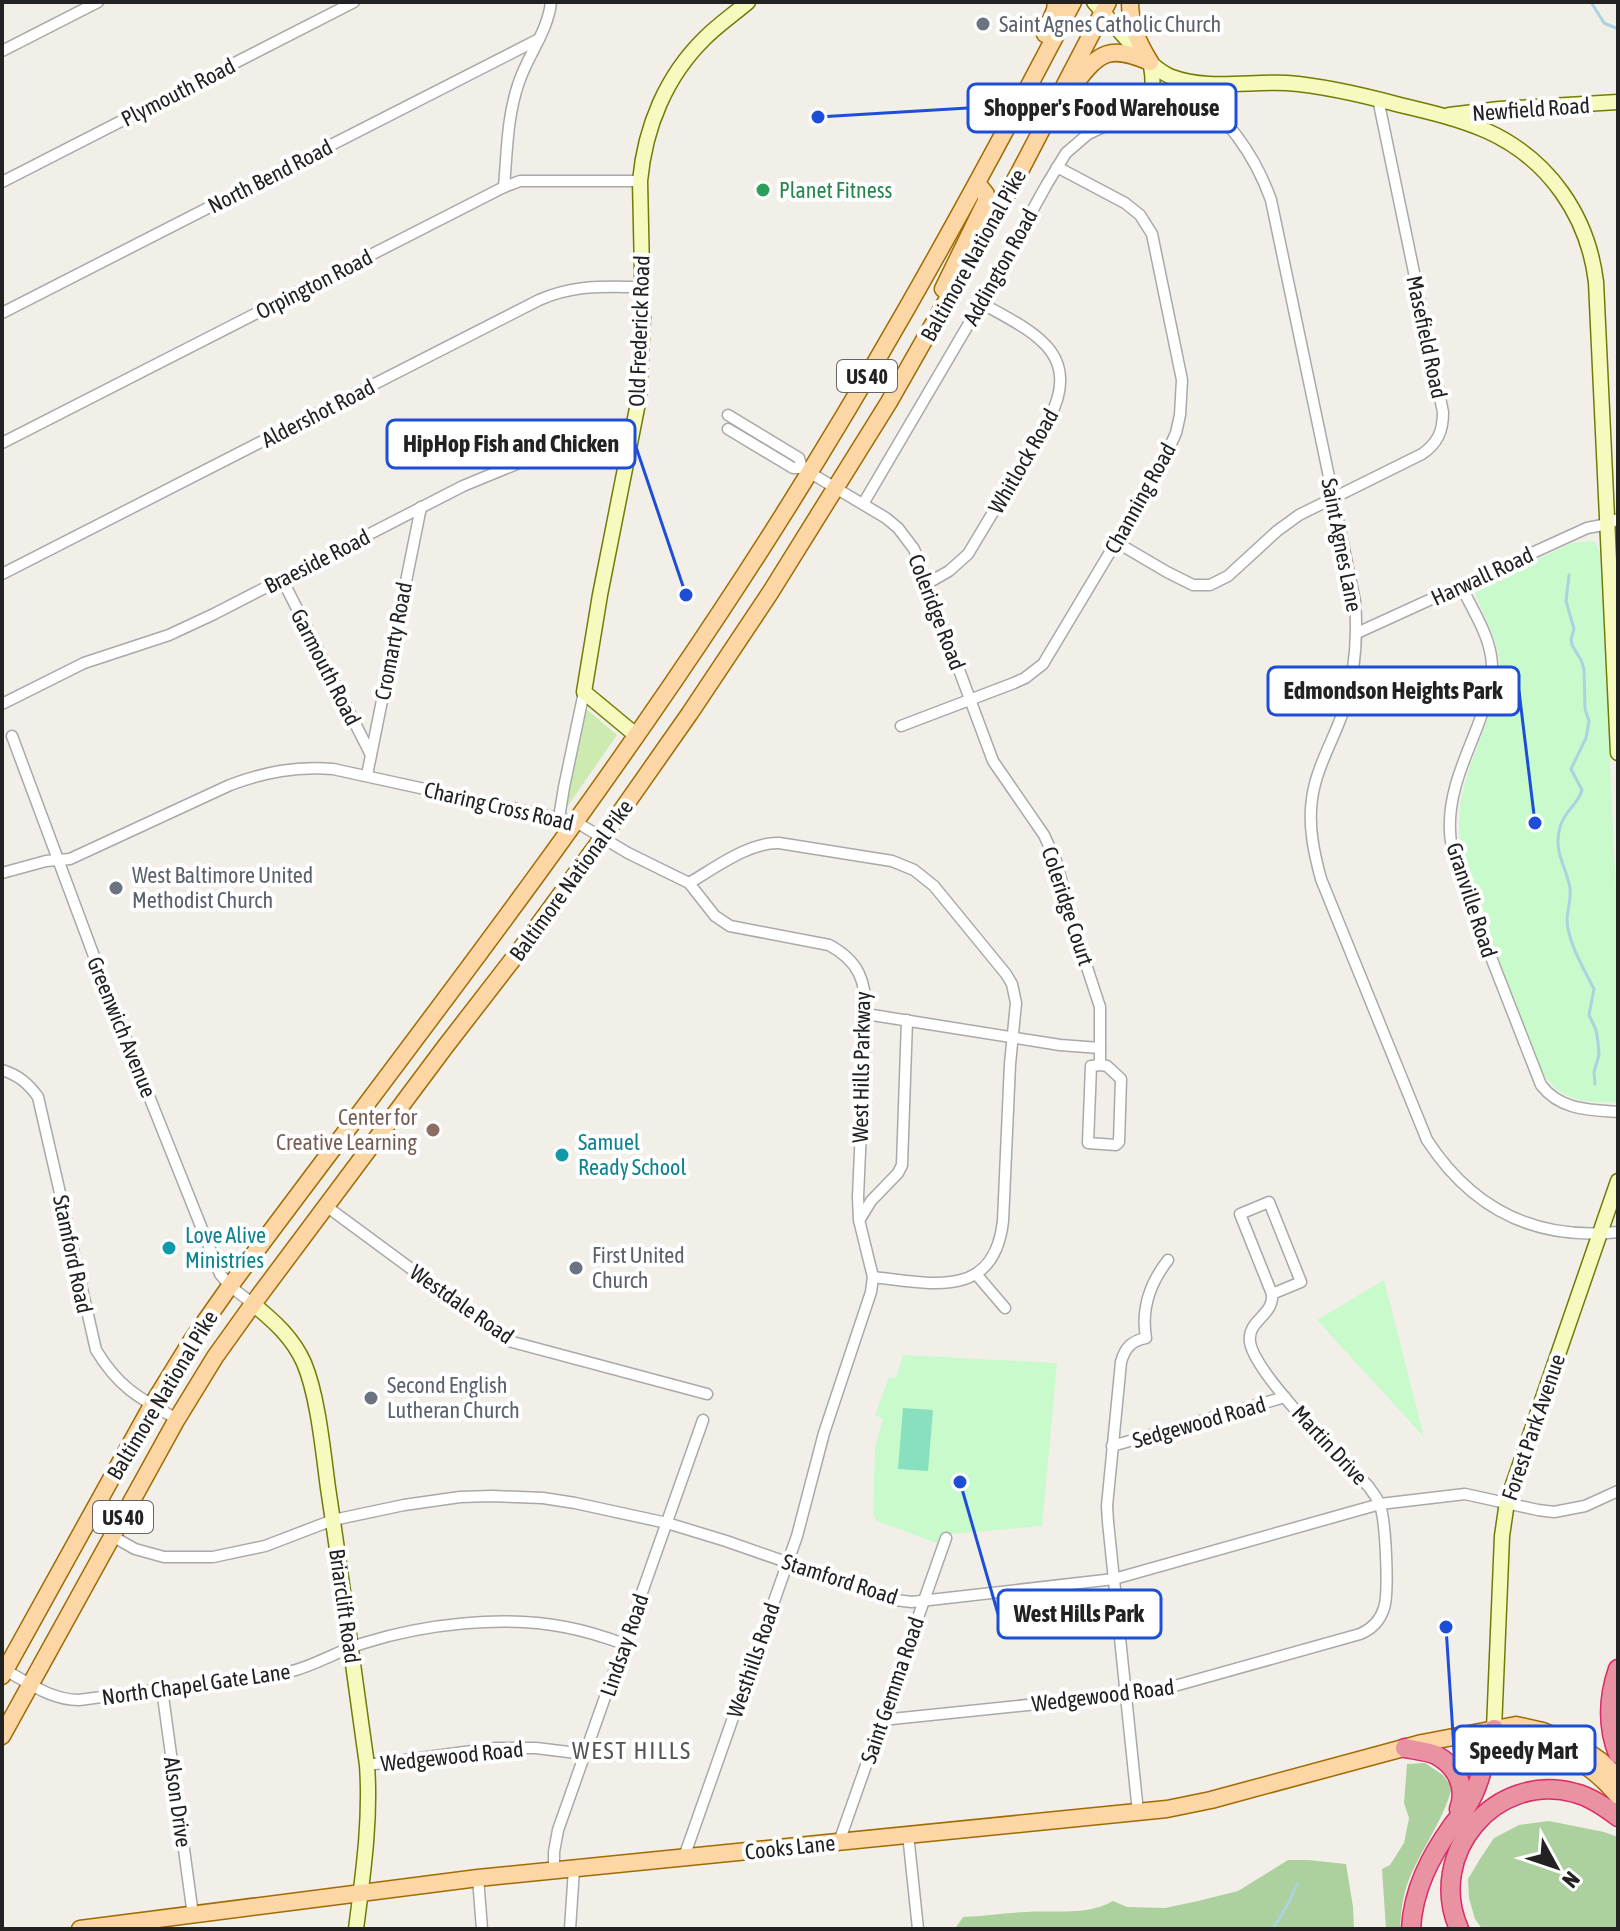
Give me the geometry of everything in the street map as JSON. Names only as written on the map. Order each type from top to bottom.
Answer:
[{"type":"highway","points":[[1618,1669],[1610,1710],[1611,1730],[1618,1754]]},
{"type":"highway","points":[[1411,1929],[1413,1902],[1418,1887],[1441,1843],[1476,1789],[1494,1729]]},
{"type":"highway","points":[[1405,1748],[1436,1755],[1454,1769],[1462,1790],[1461,1803],[1452,1826]]},
{"type":"highway","points":[[1459,1929],[1450,1889],[1457,1854],[1472,1827],[1496,1805],[1527,1792],[1560,1790],[1589,1798],[1618,1817]]},
{"type":"main road","points":[[992,158],[1056,2]]},
{"type":"main road","name":"Baltimore National Pike","points":[[4,1673],[152,1405],[192,1340],[568,820],[637,736],[724,607],[951,232],[1073,2]]},
{"type":"main road","points":[[1130,2],[1135,37],[1150,62]]},
{"type":"main road","name":"Baltimore National Pike","points":[[2,1736],[196,1386],[253,1304],[603,837],[770,593],[889,402],[978,248],[1048,120],[1102,5]]},
{"type":"main road","points":[[1048,120],[1089,66],[1102,56],[1119,52],[1150,62]]},
{"type":"main road","points":[[889,402],[986,201],[986,194],[977,183]]},
{"type":"main road","name":"Cooks Lane","points":[[80,1929],[478,1878],[1167,1809],[1453,1736],[1516,1725],[1562,1738],[1591,1754],[1618,1777]]},
{"type":"main road","points":[[1494,1729],[1575,1758],[1618,1796]]},
{"type":"street","points":[[2,51],[98,2]]},
{"type":"street","name":"Plymouth Road","points":[[2,182],[354,2]]},
{"type":"street","points":[[504,187],[510,118],[518,83],[546,22],[551,2]]},
{"type":"street","name":"Old Frederick Road","points":[[568,820],[564,787],[584,692],[602,581],[634,431],[642,364],[640,181],[647,136],[677,72],[705,38],[748,2]]},
{"type":"street","name":"Saint Agnes Lane","points":[[1102,5],[1150,62],[1165,74],[1188,82],[1238,135],[1262,176],[1277,227],[1355,601],[1357,633],[1350,685],[1316,779],[1312,800],[1311,827],[1315,857],[1321,879],[1415,1113],[1427,1140],[1454,1177],[1491,1207],[1520,1222],[1559,1232],[1618,1232]]},
{"type":"street","name":"North Bend Road","points":[[2,313],[539,39]]},
{"type":"street","points":[[1142,109],[1153,84],[1150,62]]},
{"type":"street","points":[[1188,82],[1288,83],[1329,88],[1444,116],[1491,133],[1530,158],[1564,193],[1584,231],[1596,282],[1615,524],[1618,753]]},
{"type":"street","name":"Addington Road","points":[[863,504],[1057,167],[1073,145],[1088,134],[1142,109],[1188,82]]},
{"type":"street","name":"Masefield Road","points":[[1116,542],[1193,585],[1210,585],[1228,576],[1287,523],[1422,454],[1431,448],[1443,430],[1443,412],[1378,99]]},
{"type":"street","name":"Newfield Road","points":[[1444,116],[1499,109],[1618,102]]},
{"type":"street","name":"Channing Road","points":[[901,726],[1025,678],[1043,664],[1167,455],[1176,433],[1182,380],[1152,234],[1140,215],[1125,203],[1057,167]]},
{"type":"street","name":"Orpington Road","points":[[2,443],[504,187],[520,181],[640,181]]},
{"type":"street","name":"Aldershot Road","points":[[2,574],[539,300],[576,288],[642,287]]},
{"type":"street","name":"Whitlock Road","points":[[928,583],[960,563],[976,544],[1049,419],[1060,392],[1059,369],[1050,349],[1021,325],[981,303]]},
{"type":"street","points":[[728,415],[799,458],[806,470]]},
{"type":"street","points":[[728,429],[793,468],[806,470]]},
{"type":"street","name":"Braeside Road","points":[[2,704],[84,663],[169,635],[463,486],[599,431],[634,431]]},
{"type":"street","name":"Coleridge Road","points":[[806,470],[886,518],[907,537],[928,583],[993,761]]},
{"type":"street","name":"Cromarty Road","points":[[367,775],[421,507]]},
{"type":"street","name":"Harwall Road","points":[[1357,633],[1587,528],[1615,524]]},
{"type":"street","name":"Garmouth Road","points":[[282,579],[371,755]]},
{"type":"street","name":"Granville Road","points":[[1461,586],[1487,639],[1492,664],[1489,692],[1453,796],[1451,846],[1460,878],[1541,1085],[1565,1105],[1618,1112]]},
{"type":"street","points":[[584,692],[637,736]]},
{"type":"street","name":"Greenwich Avenue","points":[[12,736],[57,860],[217,1267],[230,1286],[253,1304]]},
{"type":"street","name":"Coleridge Court","points":[[993,761],[1051,849],[1100,1007],[1100,1065]]},
{"type":"street","name":"Charing Cross Road","points":[[2,873],[46,861],[70,859],[254,776],[277,770],[306,768],[367,775],[568,820],[689,883]]},
{"type":"street","points":[[689,883],[750,849],[769,843],[904,865],[934,886],[1006,974],[1016,993],[1002,1235],[990,1260],[976,1274],[954,1283],[873,1277]]},
{"type":"street","name":"West Hills Parkway","points":[[689,883],[715,916],[730,926],[816,941],[839,950],[856,968],[862,980],[866,992],[866,1014],[858,1168],[859,1220],[873,1277],[868,1307],[861,1324]]},
{"type":"street","points":[[866,1014],[1060,1045],[1100,1048]]},
{"type":"street","name":"West Hills Parkway","points":[[859,1220],[902,1165],[907,1020]]},
{"type":"street","name":"Coleridge Court","points":[[1100,1065],[1107,1066],[1121,1079],[1119,1142],[1116,1145],[1088,1143],[1091,1066],[1100,1065]]},
{"type":"street","name":"Stamford Road","points":[[2,1070],[21,1078],[38,1097],[96,1350],[116,1379],[128,1390],[177,1419]]},
{"type":"street","name":"Forest Park Avenue","points":[[1494,1729],[1502,1536],[1507,1502],[1618,1181]]},
{"type":"street","points":[[1269,1202],[1301,1282],[1272,1294],[1240,1214],[1269,1202]]},
{"type":"street","name":"Westdale Road","points":[[326,1206],[509,1341],[707,1394]]},
{"type":"street","points":[[1138,1812],[1107,1506],[1121,1362],[1132,1343],[1146,1338],[1144,1316],[1150,1289],[1168,1260]]},
{"type":"street","points":[[976,1274],[1005,1308]]},
{"type":"street","name":"Martin Drive","points":[[1272,1294],[1272,1306],[1252,1329],[1250,1338],[1254,1356],[1285,1397],[1369,1487],[1380,1504],[1387,1591]]},
{"type":"street","name":"Briarclift Road","points":[[253,1304],[291,1339],[305,1366],[312,1390],[367,1765],[369,1799],[356,1929]]},
{"type":"street","name":"Westhills Road","points":[[684,1857],[797,1536],[824,1433],[861,1324]]},
{"type":"street","name":"Sedgewood Road","points":[[1112,1446],[1285,1397]]},
{"type":"street","name":"Lindsay Road","points":[[554,1871],[556,1840],[703,1420]]},
{"type":"street","name":"Stamford Road","points":[[112,1536],[135,1549],[164,1557],[213,1557],[265,1546],[333,1520],[404,1505],[460,1497],[543,1498],[667,1523],[905,1602],[1114,1579],[1380,1504],[1465,1494],[1554,1512],[1585,1506],[1618,1491]]},
{"type":"street","name":"Saint Gemma Road","points":[[839,1842],[946,1538]]},
{"type":"street","name":"Wedgewood Road","points":[[882,1720],[1169,1689],[1370,1630],[1380,1617],[1387,1591]]},
{"type":"street","name":"North Chapel Gate Lane","points":[[4,1673],[67,1700],[289,1672],[319,1663],[351,1647],[388,1637],[475,1623],[535,1623],[593,1633],[624,1644]]},
{"type":"street","name":"Alson Drive","points":[[162,1689],[193,1915]]},
{"type":"street","name":"Wedgewood Road","points":[[367,1765],[495,1748],[536,1748],[585,1754]]},
{"type":"street","points":[[908,1834],[918,1929]]},
{"type":"street","points":[[570,1929],[574,1869]]},
{"type":"street","points":[[478,1878],[482,1929]]},
{"type":"green space","points":[[1595,541],[1600,552],[1618,936],[1618,1102],[1584,1101],[1564,1094],[1541,1070],[1467,875],[1459,834],[1465,782],[1493,705],[1500,675],[1497,649],[1475,591],[1480,585],[1570,544]]},
{"type":"green space","points":[[585,708],[617,735],[567,807],[565,805]]},
{"type":"green space","points":[[1384,1280],[1424,1437],[1317,1320]]},
{"type":"green space","points":[[903,1355],[1057,1363],[1042,1526],[941,1535],[937,1543],[877,1521],[873,1515],[875,1448],[883,1419],[875,1415],[889,1377],[896,1378]]},
{"type":"green space","points":[[903,1408],[933,1410],[928,1471],[898,1469]]},
{"type":"green space","points":[[1425,1763],[1443,1775],[1452,1787],[1443,1813],[1407,1885],[1400,1929],[1386,1929],[1382,1869],[1390,1865],[1404,1843],[1409,1818],[1404,1803],[1407,1764]]},
{"type":"green space","points":[[1549,1821],[1618,1837],[1618,1929],[1482,1929],[1475,1919],[1468,1879],[1494,1838],[1519,1825]]},
{"type":"green space","points":[[1288,1860],[1346,1864],[1354,1929],[955,1929],[963,1917],[1082,1911],[1113,1901],[1127,1907],[1165,1908],[1238,1891]]},
{"type":"waterway","points":[[1591,2],[1604,23],[1618,29]]},
{"type":"waterway","points":[[1569,575],[1566,601],[1574,629],[1571,639],[1584,669],[1585,709],[1589,721],[1586,738],[1571,769],[1582,790],[1562,821],[1558,844],[1570,888],[1567,919],[1570,937],[1594,989],[1589,1015],[1598,1042],[1595,1084]]},
{"type":"waterway","points":[[1273,1929],[1297,1884]]},
{"type":"place","name":"Saint Agnes Catholic Church","points":[[983,24]]},
{"type":"place","name":"Shopper's Food Warehouse","points":[[818,117]]},
{"type":"place","name":"Planet Fitness","points":[[763,190]]},
{"type":"place","name":"HipHop Fish and Chicken","points":[[686,595]]},
{"type":"place","name":"Edmondson Heights Park","points":[[1535,823]]},
{"type":"place","name":"West Baltimore United Methodist Church","points":[[116,888]]},
{"type":"place","name":"Center for Creative Learning","points":[[433,1130]]},
{"type":"place","name":"Samuel Ready School","points":[[562,1155]]},
{"type":"place","name":"Love Alive Ministries","points":[[169,1248]]},
{"type":"place","name":"First United Church","points":[[576,1268]]},
{"type":"place","name":"Second English Lutheran Church","points":[[371,1398]]},
{"type":"place","name":"West Hills Park","points":[[960,1482]]},
{"type":"place","name":"Speedy Mart","points":[[1446,1627]]},
{"type":"district","name":"WEST HILLS","points":[[632,1750]]}]
